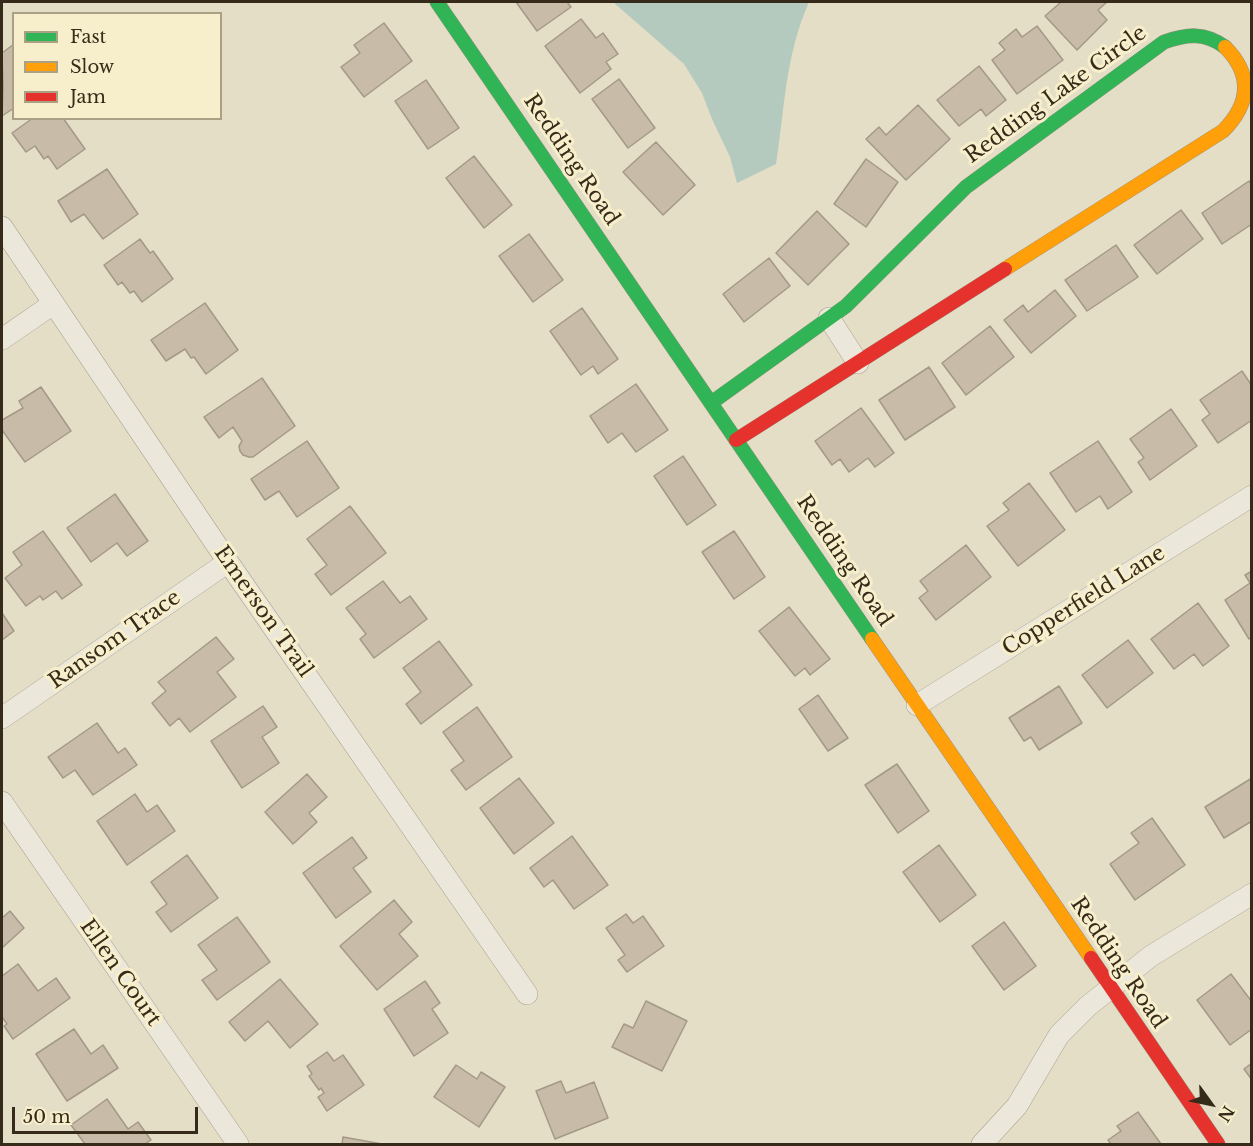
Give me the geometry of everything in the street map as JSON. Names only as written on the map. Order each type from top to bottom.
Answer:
[{"type":"street","name":"Redding Road","points":[[437,2],[1218,1144]]},
{"type":"street","name":"Redding Lake Circle","points":[[711,403],[846,306],[966,188],[1164,42],[1181,36],[1200,35],[1218,41],[1242,69],[1245,86],[1244,102],[1237,116],[1223,131],[736,440]]},
{"type":"street","name":"Emerson Trail","points":[[2,227],[228,562],[527,994]]},
{"type":"street","points":[[2,339],[53,304]]},
{"type":"street","points":[[830,318],[858,363]]},
{"type":"street","name":"Copperfield Lane","points":[[917,705],[1251,496]]},
{"type":"street","name":"Ransom Trace","points":[[2,718],[228,562]]},
{"type":"street","name":"Ellen Court","points":[[2,802],[238,1144]]},
{"type":"street","points":[[982,1144],[1017,1106],[1059,1035],[1088,1006],[1151,956],[1251,894]]},
{"type":"shaded area","points":[[613,2],[809,2],[790,62],[776,164],[737,183],[730,157],[702,93],[684,64]]},
{"type":"building","points":[[516,2],[567,2],[571,7],[537,31]]},
{"type":"building","points":[[1061,2],[1107,2],[1098,10],[1107,20],[1077,50],[1045,16]]},
{"type":"building","points":[[581,19],[596,38],[603,33],[618,54],[606,62],[611,69],[580,93],[545,46]]},
{"type":"building","points":[[384,23],[412,61],[364,97],[341,67],[360,53],[354,45]]},
{"type":"building","points":[[1037,26],[1063,60],[1017,94],[992,60],[1005,50],[999,43],[1016,29],[1022,37]]},
{"type":"building","points":[[12,46],[12,109],[2,116],[3,86],[2,53]]},
{"type":"building","points":[[979,66],[1006,100],[986,116],[981,109],[959,126],[937,100]]},
{"type":"building","points":[[619,79],[655,128],[628,148],[592,99]]},
{"type":"building","points":[[426,80],[459,128],[428,149],[395,101]]},
{"type":"building","points":[[918,105],[950,139],[906,180],[866,139],[879,127],[886,135]]},
{"type":"building","points":[[30,120],[64,120],[85,149],[57,169],[48,156],[44,159],[35,146],[26,152],[12,133]]},
{"type":"building","points":[[656,142],[695,185],[663,215],[623,172]]},
{"type":"building","points":[[474,156],[512,205],[484,228],[446,178]]},
{"type":"building","points":[[866,159],[898,182],[866,227],[834,204]]},
{"type":"building","points":[[107,169],[138,214],[103,239],[84,214],[71,222],[58,201]]},
{"type":"building","points":[[1249,181],[1252,185],[1252,224],[1222,244],[1202,213]]},
{"type":"building","points":[[1181,210],[1203,239],[1157,274],[1134,245]]},
{"type":"building","points":[[817,211],[849,244],[808,285],[776,253]]},
{"type":"building","points":[[529,234],[563,280],[533,302],[499,256]]},
{"type":"building","points":[[140,239],[150,253],[153,251],[173,279],[142,302],[134,291],[130,293],[122,282],[118,285],[104,265]]},
{"type":"building","points":[[1116,245],[1138,277],[1087,311],[1065,280]]},
{"type":"building","points":[[769,258],[790,286],[744,322],[723,294]]},
{"type":"building","points":[[1055,290],[1076,316],[1031,353],[1004,320],[1023,305],[1028,312]]},
{"type":"building","points":[[205,303],[238,350],[206,374],[185,349],[166,361],[151,340]]},
{"type":"building","points":[[582,308],[618,359],[598,374],[593,366],[581,375],[550,331]]},
{"type":"building","points":[[990,326],[1014,357],[966,395],[942,363]]},
{"type":"building","points":[[929,367],[955,407],[905,440],[879,400]]},
{"type":"building","points":[[1242,371],[1252,386],[1252,420],[1218,443],[1202,420],[1210,414],[1200,400]]},
{"type":"building","points":[[262,378],[295,426],[253,457],[249,457],[240,451],[239,446],[242,441],[233,427],[219,438],[204,417]]},
{"type":"building","points":[[636,384],[668,430],[636,452],[622,433],[608,443],[590,416]]},
{"type":"building","points":[[41,387],[71,431],[25,462],[2,430],[2,420],[23,408],[19,401]]},
{"type":"building","points":[[861,408],[894,453],[875,467],[868,458],[849,472],[840,459],[832,465],[815,441]]},
{"type":"building","points":[[1171,409],[1197,446],[1150,480],[1138,462],[1144,458],[1130,439]]},
{"type":"building","points":[[307,441],[339,488],[297,517],[279,491],[265,500],[251,479]]},
{"type":"building","points":[[1098,441],[1132,492],[1108,509],[1100,496],[1076,512],[1050,473]]},
{"type":"building","points":[[683,456],[716,505],[687,525],[654,476]]},
{"type":"building","points":[[1029,483],[1065,530],[1018,566],[987,526],[1009,510],[1003,503]]},
{"type":"building","points":[[115,494],[148,541],[127,556],[117,543],[91,562],[67,528]]},
{"type":"building","points":[[350,506],[386,553],[331,595],[315,574],[327,565],[307,539]]},
{"type":"building","points":[[43,531],[82,585],[62,599],[56,591],[43,600],[40,596],[26,606],[5,578],[22,565],[13,552]]},
{"type":"building","points":[[734,531],[765,577],[734,599],[702,552]]},
{"type":"building","points":[[966,545],[991,577],[936,620],[919,598],[928,591],[920,581]]},
{"type":"building","points":[[1252,571],[1252,637],[1249,639],[1225,600],[1250,583],[1245,575]]},
{"type":"building","points":[[383,581],[400,603],[410,596],[427,619],[374,658],[360,639],[366,634],[346,608]]},
{"type":"building","points":[[1198,603],[1229,646],[1203,666],[1194,654],[1174,669],[1151,639]]},
{"type":"building","points":[[789,607],[830,659],[810,675],[805,668],[795,676],[759,631]]},
{"type":"building","points":[[2,613],[14,631],[2,640]]},
{"type":"building","points":[[216,637],[234,659],[217,672],[236,697],[190,732],[179,718],[170,726],[152,703],[166,691],[158,682]]},
{"type":"building","points":[[1128,640],[1153,673],[1107,708],[1082,675]]},
{"type":"building","points":[[439,641],[472,685],[421,724],[406,704],[421,692],[403,668]]},
{"type":"building","points":[[1059,686],[1082,723],[1039,750],[1031,737],[1024,741],[1009,718]]},
{"type":"building","points":[[818,695],[848,738],[828,751],[799,709]]},
{"type":"building","points":[[263,706],[277,727],[262,737],[279,763],[242,788],[211,741]]},
{"type":"building","points":[[477,707],[512,757],[466,790],[451,770],[464,761],[443,732]]},
{"type":"building","points":[[97,723],[118,753],[125,748],[137,765],[93,795],[75,770],[63,778],[48,757]]},
{"type":"building","points":[[897,764],[929,811],[898,833],[865,785]]},
{"type":"building","points":[[307,774],[327,797],[309,813],[317,822],[293,844],[265,812]]},
{"type":"building","points":[[519,778],[554,823],[514,854],[480,808]]},
{"type":"building","points":[[1252,778],[1252,821],[1224,838],[1205,807]]},
{"type":"building","points":[[135,794],[147,812],[157,805],[175,831],[127,865],[97,821]]},
{"type":"building","points":[[1152,818],[1185,865],[1135,900],[1110,864],[1139,843],[1131,833]]},
{"type":"building","points":[[572,836],[608,885],[574,909],[553,880],[544,887],[530,868]]},
{"type":"building","points":[[352,837],[367,858],[353,868],[371,892],[336,918],[303,873]]},
{"type":"building","points":[[939,845],[976,895],[940,922],[903,872]]},
{"type":"building","points":[[187,855],[218,898],[171,932],[156,912],[167,904],[151,882]]},
{"type":"building","points":[[394,900],[412,922],[399,934],[418,956],[377,990],[340,946]]},
{"type":"building","points":[[10,911],[24,928],[2,948],[2,918]]},
{"type":"building","points":[[626,914],[633,923],[643,916],[664,946],[627,972],[618,960],[625,955],[606,928]]},
{"type":"building","points":[[237,917],[270,962],[217,1000],[202,980],[217,970],[198,945]]},
{"type":"building","points":[[1004,922],[1036,966],[1004,990],[972,946]]},
{"type":"building","points":[[18,964],[38,991],[56,978],[70,998],[13,1039],[4,1026],[7,1024],[2,1017],[2,976]]},
{"type":"building","points":[[1231,974],[1252,1002],[1252,1029],[1230,1045],[1197,1000]]},
{"type":"building","points":[[280,979],[318,1024],[290,1048],[268,1021],[245,1041],[229,1022]]},
{"type":"building","points":[[425,981],[440,1003],[432,1009],[448,1033],[414,1056],[384,1009]]},
{"type":"building","points":[[646,1001],[687,1021],[662,1071],[612,1047],[624,1024],[633,1028]]},
{"type":"building","points":[[74,1029],[91,1054],[103,1045],[118,1068],[67,1101],[36,1054]]},
{"type":"building","points":[[327,1052],[334,1061],[343,1055],[364,1085],[327,1111],[318,1097],[324,1093],[309,1076],[312,1074],[307,1066]]},
{"type":"building","points":[[1252,1063],[1252,1080],[1244,1069]]},
{"type":"building","points":[[456,1065],[477,1079],[481,1072],[505,1087],[479,1127],[434,1097]]},
{"type":"building","points":[[561,1081],[566,1093],[594,1082],[608,1118],[555,1139],[536,1091]]},
{"type":"building","points":[[107,1099],[128,1129],[138,1122],[151,1140],[145,1144],[85,1144],[71,1125]]},
{"type":"building","points":[[1138,1112],[1161,1144],[1111,1144],[1108,1140],[1121,1131],[1117,1126]]},
{"type":"building","points":[[343,1137],[382,1144],[342,1144]]},
{"type":"traffic: fast","points":[[437,2],[872,639]]},
{"type":"traffic: fast","points":[[711,403],[846,306],[966,187],[1164,42],[1180,37],[1196,36],[1218,42],[1225,47]]},
{"type":"traffic: slow","points":[[1005,269],[1223,131],[1239,110],[1245,89],[1240,68],[1225,47]]},
{"type":"traffic: slow","points":[[872,639],[1091,958]]},
{"type":"traffic: jam","points":[[736,440],[1005,269]]},
{"type":"traffic: jam","points":[[1091,958],[1218,1144]]}]
